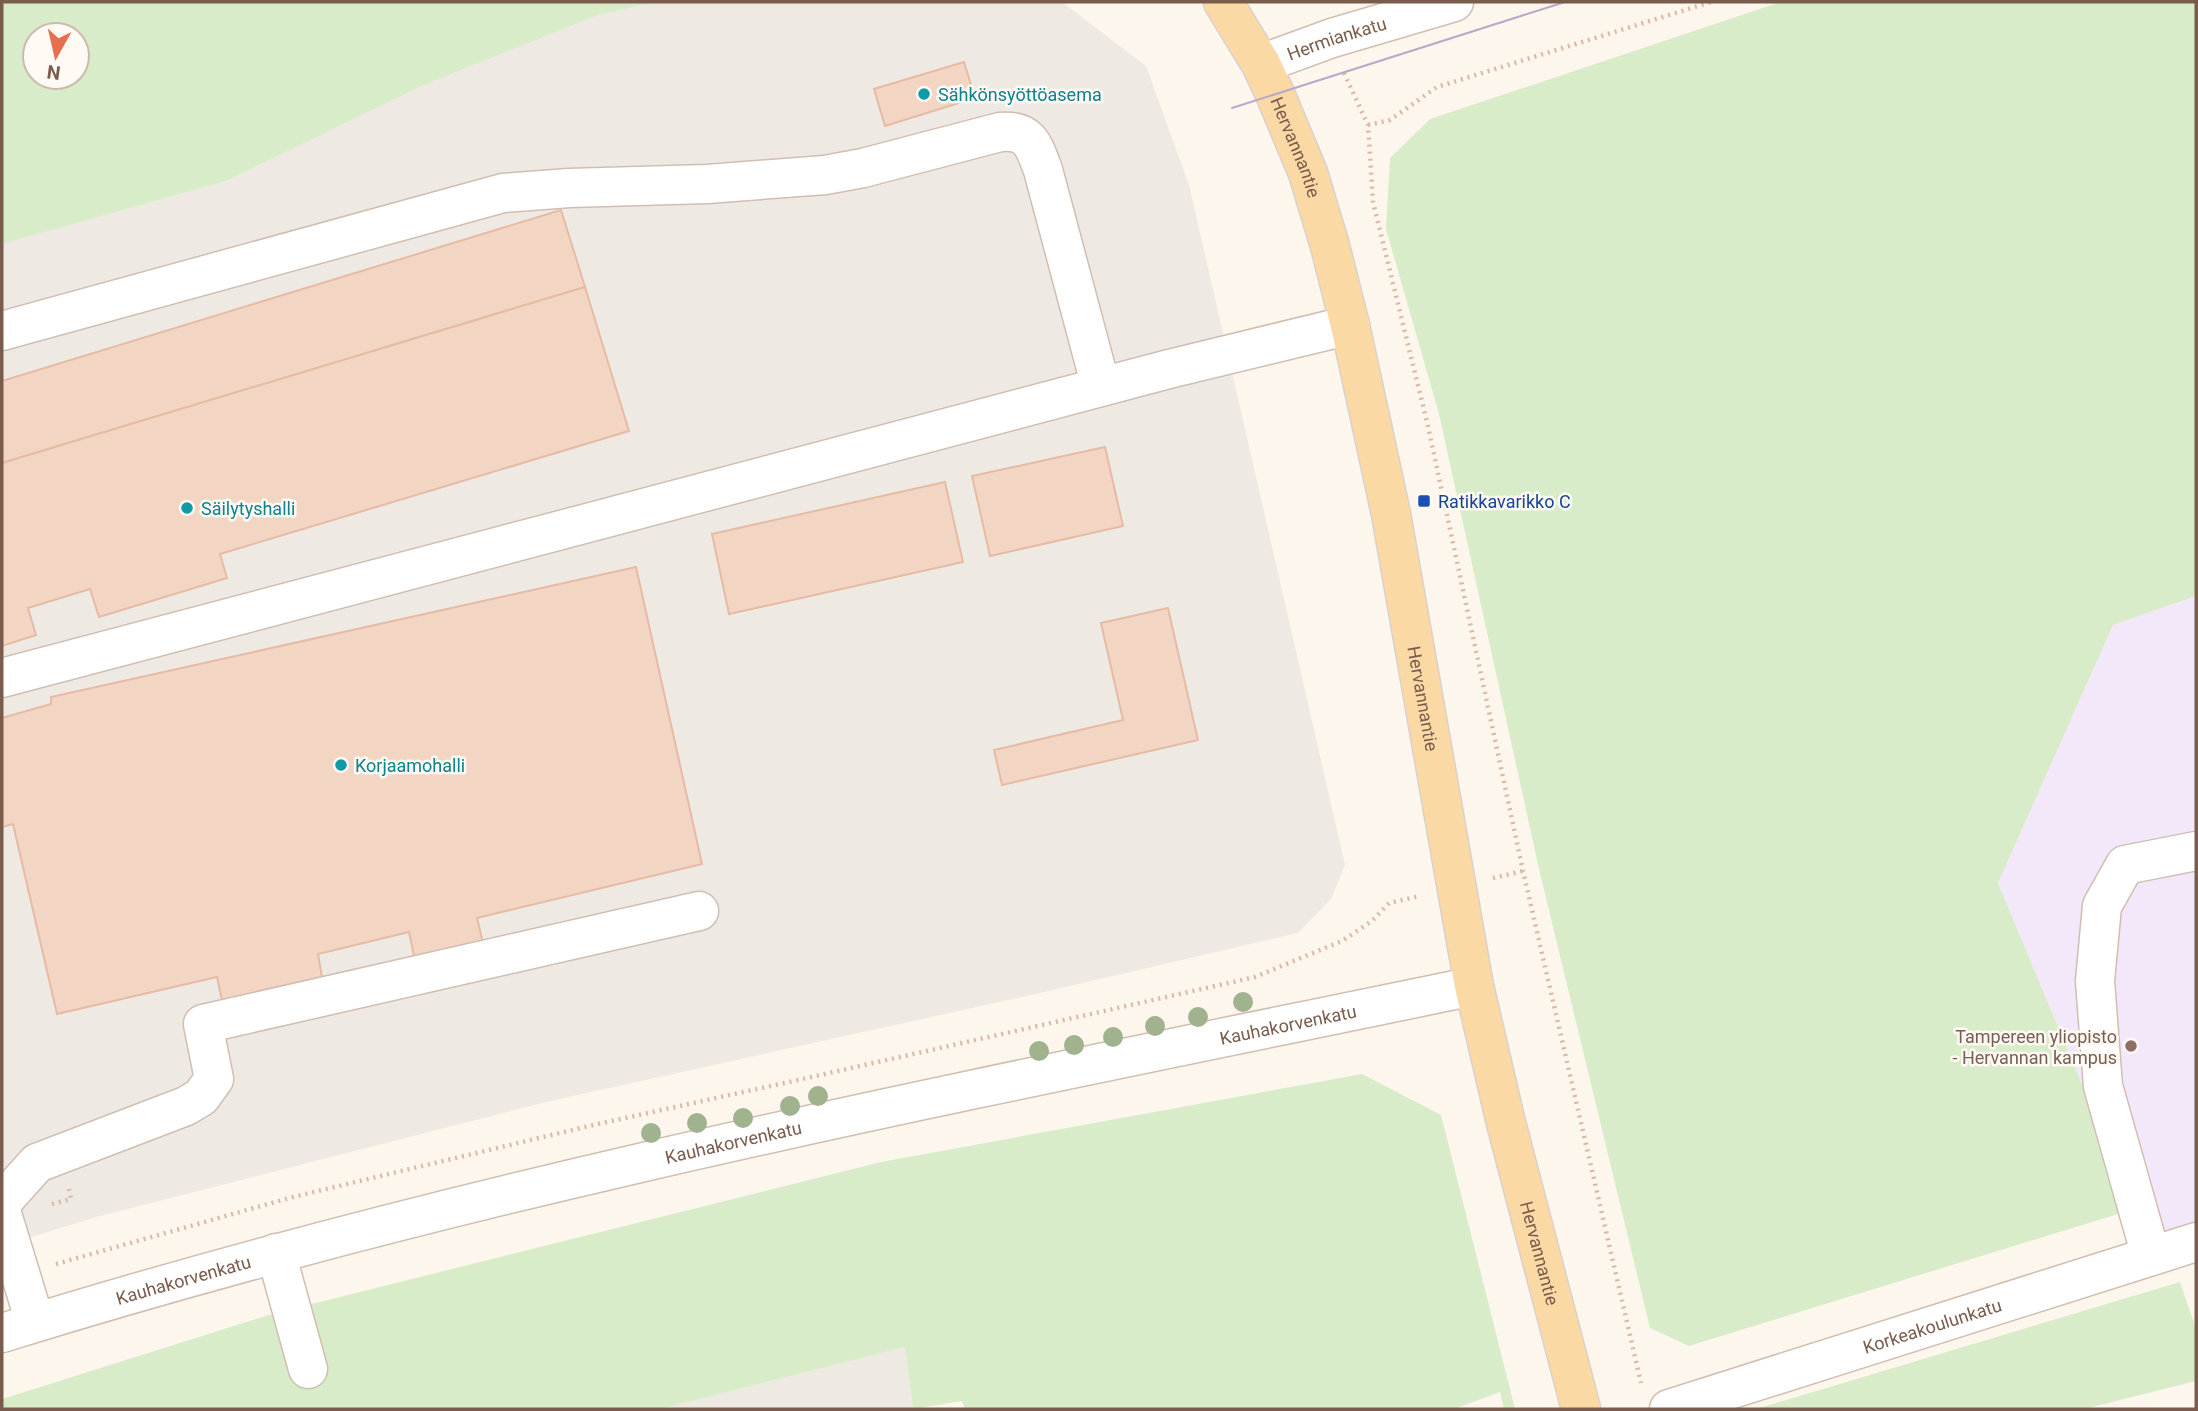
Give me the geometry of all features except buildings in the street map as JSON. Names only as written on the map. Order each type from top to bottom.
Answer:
[{"type":"main road","name":"Hervannantie","points":[[1223,2],[1261,64],[1308,173],[1330,246],[1391,514],[1474,986],[1581,1409]]},
{"type":"street","name":"Hermiankatu","points":[[1261,64],[1332,38],[1454,2]]},
{"type":"street","points":[[2,331],[503,193],[707,184],[825,175],[1012,131],[1029,139],[1043,170],[1101,387]]},
{"type":"street","points":[[2,678],[1101,387],[1350,325]]},
{"type":"street","points":[[2151,1256],[2103,1086],[2095,981],[2102,906],[2125,865],[2196,851]]},
{"type":"street","points":[[2,1202],[37,1163],[186,1106],[201,1097],[214,1079],[203,1024],[699,911]]},
{"type":"street","name":"Kauhakorvenkatu","points":[[18,1328],[276,1253],[452,1208],[802,1127],[1474,986]]},
{"type":"street","points":[[2,1214],[19,1274],[18,1328]]},
{"type":"street","name":"Korkeakoulunkatu","points":[[1655,1397],[2196,1242]]},
{"type":"street","points":[[276,1253],[308,1369]]},
{"type":"path","points":[[1368,125],[1390,120],[1437,87],[1711,2]]},
{"type":"path","points":[[1332,38],[1343,72],[1368,125],[1373,202],[1429,426],[1522,871],[1655,1397]]},
{"type":"path","points":[[19,1274],[293,1197],[576,1129],[1255,977],[1342,941],[1372,921],[1388,904],[1522,871]]},
{"type":"shaded area","points":[[658,2],[1062,2],[1146,66],[1189,185],[1345,865],[1331,899],[1298,933],[546,1102],[100,1216],[2,1246],[2,244],[226,181],[422,86],[601,14]]},
{"type":"shaded area","name":"Tampereen yliopisto - Hervannan kampus","points":[[2196,596],[2196,1223],[2149,1238],[2134,1209],[1998,883],[2113,625]]},
{"type":"shaded area","points":[[905,1347],[913,1409],[661,1409]]},
{"type":"green space","points":[[2,2],[658,2],[601,14],[422,86],[226,181],[2,244]]},
{"type":"green space","points":[[1781,2],[2196,2],[2196,596],[2113,625],[1998,883],[2134,1209],[1689,1346],[1650,1328],[1539,869],[1439,414],[1386,229],[1390,158],[1430,119]]},
{"type":"green space","points":[[1362,1074],[1441,1115],[1515,1409],[1504,1409],[1500,1392],[1454,1409],[965,1409],[962,1401],[913,1409],[905,1347],[661,1409],[2,1409],[2,1399],[272,1314],[881,1162]]},
{"type":"green space","points":[[2180,1282],[2196,1329],[2196,1381],[2084,1409],[1756,1409]]},
{"type":"tram line","points":[[1232,108],[1565,2]]},
{"type":"place","name":"Sähkönsyöttöasema","points":[[924,94]]},
{"type":"place","name":"Ratikkavarikko C","points":[[1424,501]]},
{"type":"place","name":"Säilytyshalli","points":[[187,508]]},
{"type":"place","name":"Korjaamohalli","points":[[341,765]]},
{"type":"place","name":"Tampereen yliopisto - Hervannan kampus","points":[[2131,1046]]}]
